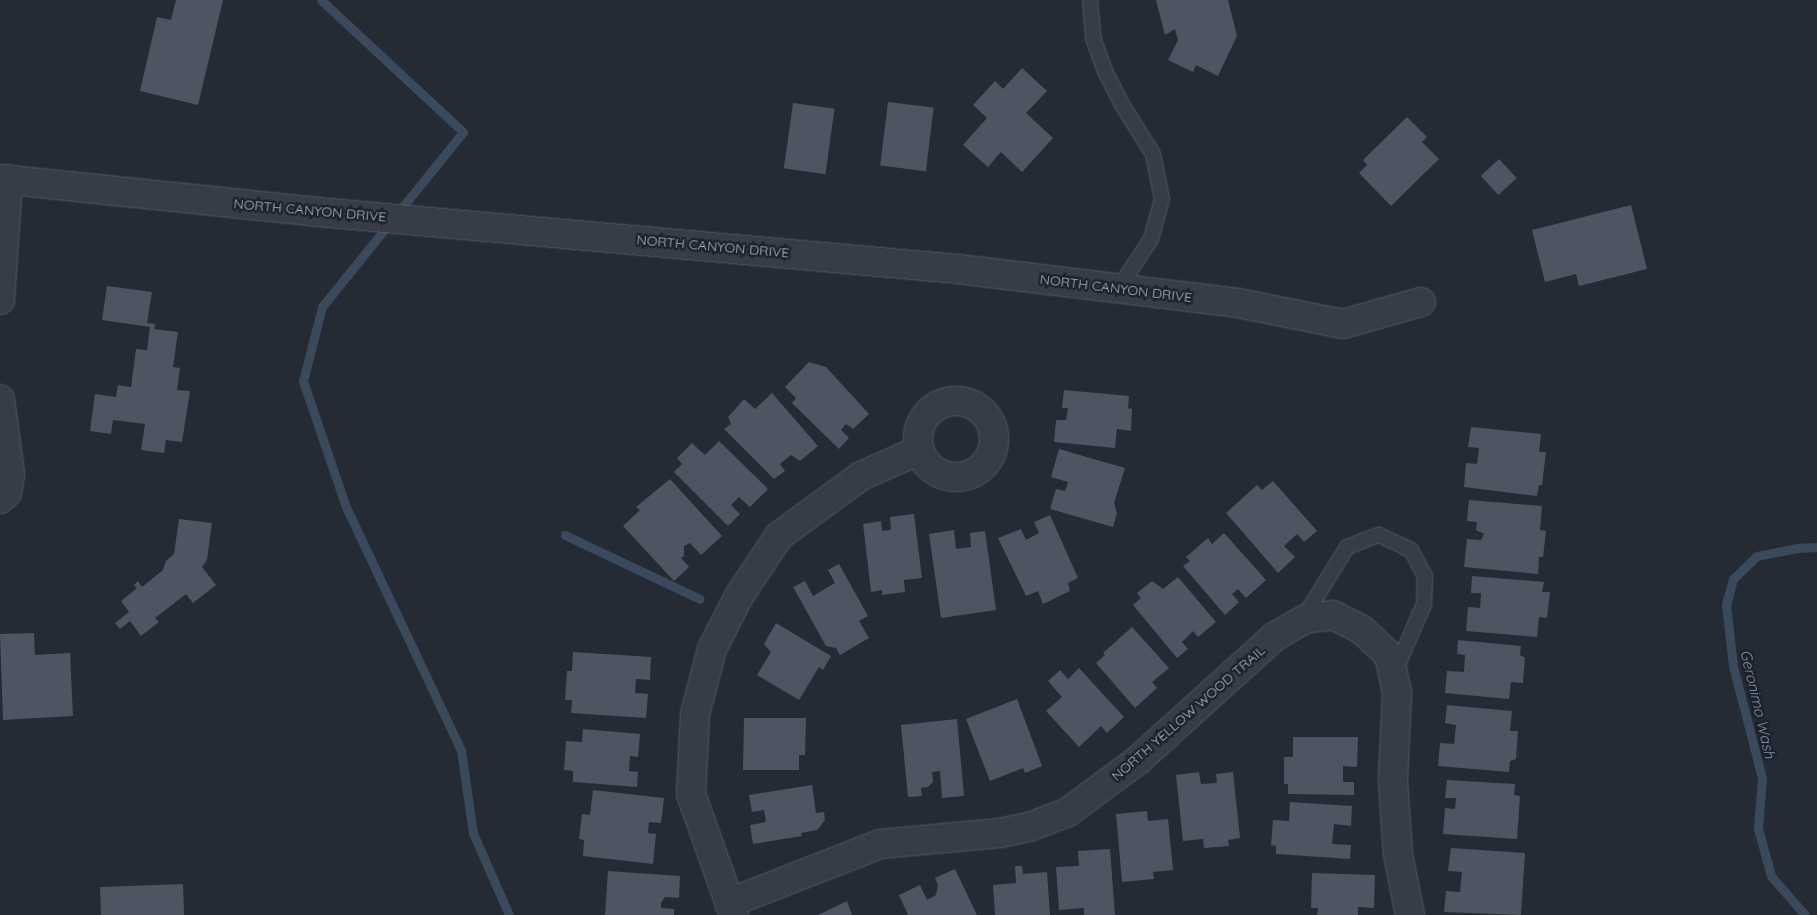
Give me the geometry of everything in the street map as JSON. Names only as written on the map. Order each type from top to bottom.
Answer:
[{"type":"street","name":"NORTH CANYON DRIVE","points":[[4,179],[318,212],[958,269],[1238,303],[1343,324],[1421,302]]},
{"type":"street","points":[[0,300],[4,179]]},
{"type":"street","points":[[0,399],[10,474],[7,493],[0,499]]},
{"type":"street","points":[[732,909],[692,794],[695,714],[712,650],[739,596],[779,536],[861,476],[920,450]]},
{"type":"street","name":"NORTH YELLOW WOOD TRAIL","points":[[732,909],[880,844],[1000,833],[1029,827],[1068,812],[1137,761],[1274,637],[1302,620],[1332,615],[1361,629],[1389,655],[1397,693],[1394,781],[1398,854],[1410,915]]},
{"type":"lane","points":[[1090,0],[1093,38],[1105,71],[1121,103],[1154,154],[1162,199],[1151,239],[1118,289]]},
{"type":"lane","points":[[1302,620],[1347,547],[1379,535],[1410,550],[1425,576],[1424,604],[1394,675]]},
{"type":"building","points":[[176,0],[223,0],[198,105],[140,91],[157,17],[171,20]]},
{"type":"building","points":[[1156,0],[1228,0],[1237,36],[1218,76],[1196,65],[1193,72],[1168,60],[1178,40],[1175,29],[1165,35]]},
{"type":"building","points":[[1022,68],[1047,91],[1026,113],[1053,138],[1022,172],[1001,152],[988,167],[963,145],[987,118],[973,105],[995,81],[1003,89]]},
{"type":"building","points":[[888,102],[934,108],[926,171],[880,166]]},
{"type":"building","points":[[793,103],[835,109],[825,174],[784,168]]},
{"type":"building","points":[[1407,117],[1427,137],[1422,142],[1439,159],[1391,206],[1359,173],[1367,165],[1363,160]]},
{"type":"building","points":[[1499,159],[1517,178],[1498,195],[1481,176]]},
{"type":"building","points":[[1631,205],[1647,269],[1579,286],[1576,274],[1545,282],[1532,230]]},
{"type":"building","points":[[107,286],[152,292],[147,323],[155,324],[154,329],[178,332],[173,367],[180,368],[177,390],[190,391],[182,442],[166,440],[164,453],[141,450],[145,424],[113,420],[111,434],[90,431],[95,394],[116,397],[118,385],[131,387],[136,349],[147,350],[150,327],[102,320]]},
{"type":"building","points":[[809,362],[826,367],[869,414],[853,429],[846,424],[841,430],[849,438],[839,449],[792,403],[796,398],[785,387]]},
{"type":"building","points":[[1064,390],[1129,396],[1128,408],[1132,409],[1131,431],[1117,429],[1115,448],[1054,442],[1056,420],[1066,420],[1068,408],[1062,408]]},
{"type":"building","points":[[772,393],[818,446],[800,461],[791,455],[780,464],[785,471],[774,479],[724,429],[731,424],[728,417],[744,399],[755,409]]},
{"type":"building","points":[[1471,427],[1541,434],[1539,452],[1546,452],[1542,485],[1539,485],[1537,496],[1464,487],[1466,463],[1477,464],[1479,448],[1468,447]]},
{"type":"building","points":[[719,441],[768,489],[750,507],[739,497],[731,505],[740,514],[728,526],[674,472],[682,464],[677,458],[692,443],[705,455]]},
{"type":"building","points":[[1059,449],[1125,468],[1114,503],[1117,513],[1113,527],[1050,509],[1056,489],[1065,491],[1068,482],[1051,477]]},
{"type":"building","points":[[670,479],[722,536],[701,555],[690,543],[684,546],[684,556],[681,558],[689,567],[674,581],[623,526],[640,510],[636,507]]},
{"type":"building","points":[[1273,481],[1317,531],[1304,542],[1297,534],[1284,546],[1295,557],[1278,573],[1226,513],[1257,485],[1262,490]]},
{"type":"building","points":[[1469,500],[1542,506],[1540,530],[1546,531],[1543,557],[1539,557],[1538,574],[1464,567],[1467,539],[1481,540],[1484,534],[1476,530],[1477,522],[1467,521]]},
{"type":"building","points":[[914,514],[922,578],[904,580],[905,592],[882,595],[882,590],[871,592],[863,524],[881,521],[882,531],[891,530],[890,517]]},
{"type":"building","points":[[1050,515],[1078,578],[1068,583],[1070,591],[1043,604],[1038,591],[1026,596],[998,538],[1021,529],[1026,540],[1039,533],[1034,522]]},
{"type":"building","points":[[179,519],[212,523],[207,560],[202,567],[216,585],[193,603],[186,594],[155,618],[159,622],[141,636],[130,621],[120,629],[115,623],[129,612],[121,601],[137,588],[134,585],[138,581],[142,587],[163,570],[166,561],[174,554]]},
{"type":"building","points":[[954,530],[956,549],[971,547],[970,533],[985,531],[996,610],[941,618],[929,534]]},
{"type":"building","points":[[1224,533],[1266,580],[1246,598],[1238,589],[1232,594],[1239,602],[1225,615],[1183,566],[1190,561],[1186,557],[1208,538],[1212,544]]},
{"type":"building","points":[[839,564],[868,616],[859,621],[869,638],[840,655],[836,648],[826,646],[793,587],[805,581],[813,596],[835,583],[828,570]]},
{"type":"building","points":[[1472,576],[1544,582],[1542,592],[1550,592],[1547,618],[1539,617],[1537,637],[1466,631],[1468,607],[1480,608],[1481,593],[1471,593]]},
{"type":"building","points":[[1178,577],[1216,622],[1198,637],[1193,631],[1182,642],[1188,649],[1177,658],[1133,605],[1141,598],[1137,593],[1152,581],[1163,589]]},
{"type":"building","points":[[776,623],[831,656],[823,670],[819,667],[799,700],[757,675],[771,652],[764,644]]},
{"type":"building","points":[[1132,627],[1169,668],[1152,682],[1157,688],[1135,708],[1096,663],[1105,655],[1103,653]]},
{"type":"building","points":[[34,633],[35,655],[70,653],[73,716],[3,720],[0,634]]},
{"type":"building","points":[[1458,640],[1521,646],[1520,655],[1525,658],[1523,683],[1511,682],[1509,699],[1445,693],[1447,671],[1464,672],[1465,655],[1457,654]]},
{"type":"building","points":[[573,652],[651,657],[650,680],[636,679],[635,693],[648,694],[646,718],[571,713],[572,700],[565,700],[567,671],[572,671]]},
{"type":"building","points":[[1079,668],[1124,717],[1107,733],[1101,726],[1079,747],[1046,711],[1062,697],[1048,681],[1060,670],[1068,679]]},
{"type":"building","points":[[1017,699],[1042,766],[1025,773],[1023,768],[990,781],[966,719]]},
{"type":"building","points":[[1447,705],[1512,711],[1510,731],[1518,731],[1516,759],[1510,761],[1509,772],[1438,766],[1440,743],[1454,744],[1456,725],[1445,723]]},
{"type":"building","points":[[744,718],[806,718],[805,755],[799,755],[799,770],[743,770]]},
{"type":"building","points":[[957,719],[964,796],[942,798],[940,771],[932,772],[933,782],[928,787],[921,788],[922,796],[908,797],[901,725]]},
{"type":"building","points":[[583,729],[640,734],[638,757],[630,756],[629,771],[638,772],[637,787],[573,782],[573,771],[564,770],[566,741],[582,742]]},
{"type":"building","points":[[1293,737],[1358,737],[1357,767],[1343,766],[1343,782],[1354,782],[1354,795],[1288,794],[1288,784],[1284,784],[1284,757],[1293,757]]},
{"type":"building","points":[[1199,772],[1201,784],[1217,783],[1216,774],[1233,772],[1240,838],[1228,840],[1229,846],[1204,848],[1203,839],[1183,841],[1176,775]]},
{"type":"building","points":[[1447,780],[1515,784],[1514,795],[1520,796],[1517,839],[1443,834],[1445,808],[1455,809],[1456,798],[1445,798]]},
{"type":"building","points":[[812,785],[816,813],[824,812],[825,820],[817,830],[801,833],[802,836],[753,844],[750,825],[766,822],[764,810],[752,812],[749,795]]},
{"type":"building","points":[[593,790],[664,798],[661,823],[649,822],[648,833],[656,834],[653,864],[583,856],[584,840],[579,839],[582,814],[590,815]]},
{"type":"building","points":[[1290,802],[1352,806],[1351,826],[1334,824],[1332,844],[1351,845],[1350,859],[1276,854],[1276,846],[1271,845],[1273,820],[1289,821]]},
{"type":"building","points":[[1147,811],[1148,821],[1168,819],[1173,870],[1153,872],[1154,879],[1122,882],[1116,814]]},
{"type":"building","points":[[1451,848],[1525,853],[1521,915],[1444,912],[1446,891],[1460,892],[1462,872],[1448,871]]},
{"type":"building","points":[[1110,849],[1115,915],[1084,915],[1084,908],[1059,910],[1056,867],[1079,866],[1078,851]]},
{"type":"building","points":[[1015,866],[1022,866],[1023,874],[1047,872],[1050,915],[995,915],[993,885],[1016,883]]},
{"type":"building","points":[[955,869],[977,915],[908,915],[899,895],[920,885],[927,900],[936,895],[938,885],[935,878]]},
{"type":"building","points":[[608,871],[680,876],[679,898],[665,897],[661,903],[661,908],[674,909],[674,915],[605,915]]},
{"type":"building","points":[[1312,873],[1375,875],[1374,908],[1358,907],[1358,915],[1317,915],[1318,908],[1311,908]]},
{"type":"building","points":[[183,884],[184,915],[101,915],[100,887]]},
{"type":"building","points":[[847,901],[852,915],[818,915]]},
{"type":"waterway","points":[[321,0],[463,132],[322,307],[303,381],[346,507],[461,750],[473,833],[509,915]]},
{"type":"waterway","points":[[565,535],[700,599]]},
{"type":"waterway","name":"Geronimo Wash","points":[[1805,915],[1771,876],[1758,828],[1762,778],[1733,666],[1726,605],[1733,579],[1757,556],[1797,548],[1817,547]]}]
